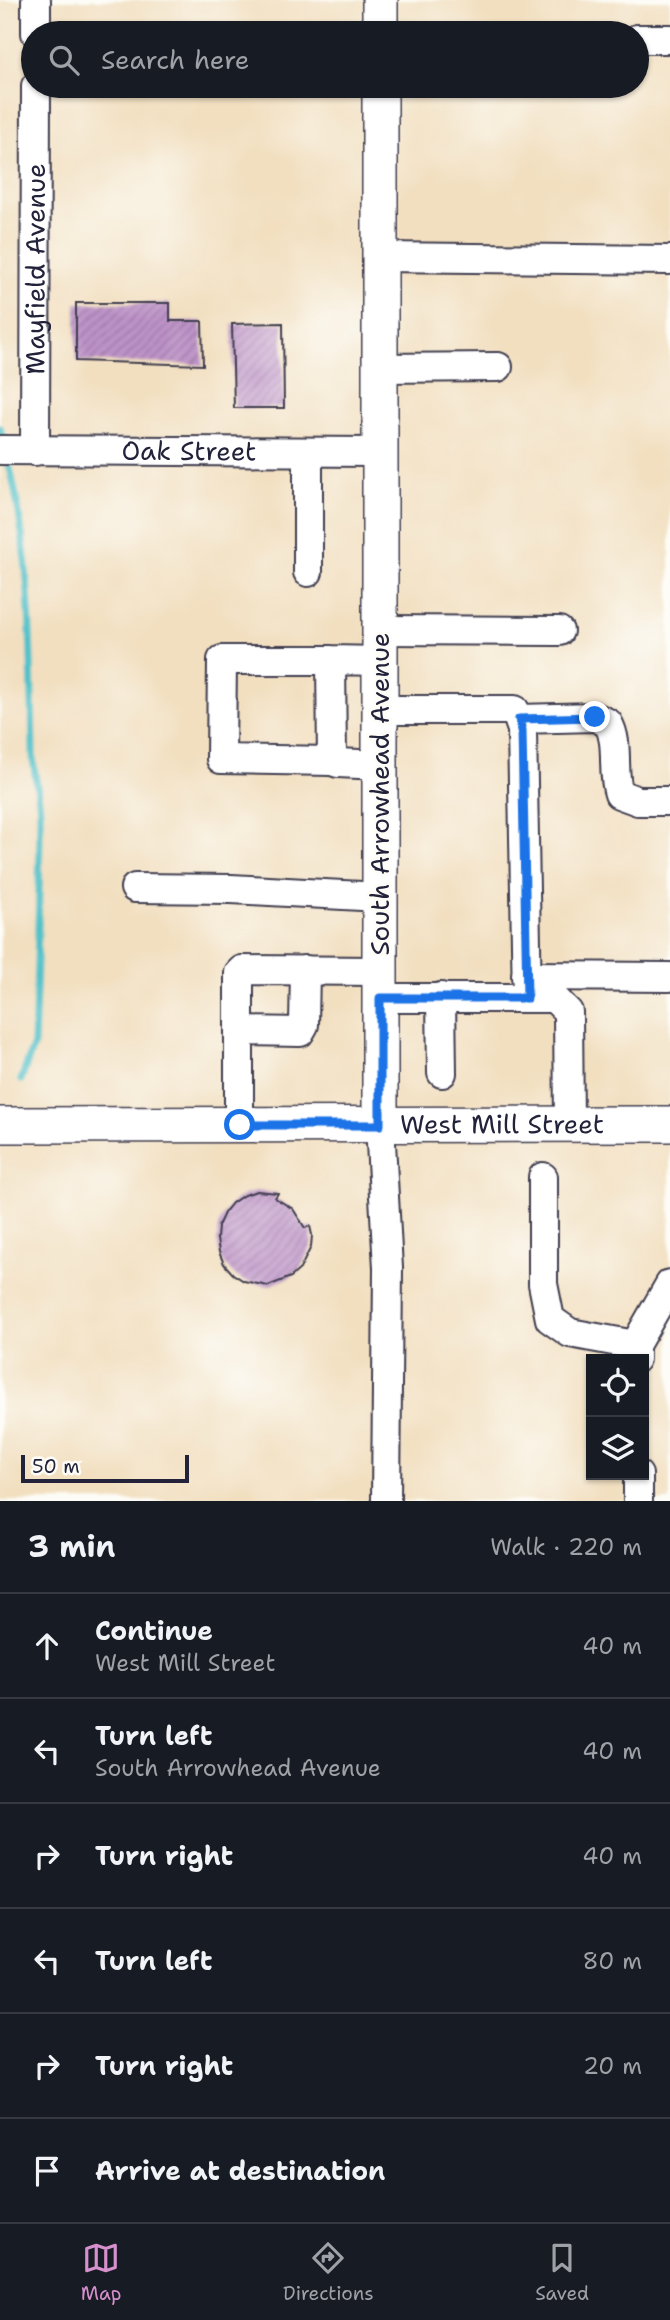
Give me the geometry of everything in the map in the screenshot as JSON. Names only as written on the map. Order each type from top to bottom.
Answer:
[{"type":"main road","points":[[380,0],[380,21]]},
{"type":"main road","name":"South Arrowhead Avenue","points":[[380,98],[380,1125]]},
{"type":"main road","name":"West Mill Street","points":[[0,1125],[670,1124]]},
{"type":"street","points":[[36,0],[36,21]]},
{"type":"street","points":[[649,39],[670,39]]},
{"type":"street","name":"Mayfield Avenue","points":[[16,451],[35,98]]},
{"type":"street","points":[[380,257],[670,260]]},
{"type":"street","points":[[379,368],[498,367]]},
{"type":"street","name":"Oak Street","points":[[16,451],[379,452]]},
{"type":"street","points":[[308,452],[308,572]]},
{"type":"street","points":[[380,765],[338,764],[332,761],[221,759],[222,660],[331,660],[380,645],[559,631]]},
{"type":"street","points":[[331,660],[332,761]]},
{"type":"street","points":[[379,709],[515,709],[522,730],[527,987]]},
{"type":"street","points":[[519,719],[595,717],[608,723],[613,739],[614,780],[619,794],[638,801],[670,800]]},
{"type":"street","points":[[135,888],[230,888],[380,897]]},
{"type":"street","points":[[240,1125],[239,973],[242,970],[304,970],[441,997],[527,987],[670,977]]},
{"type":"street","points":[[239,1031],[300,1032],[304,1025],[304,970]]},
{"type":"street","points":[[527,987],[554,998],[568,1012],[569,1124]]},
{"type":"street","points":[[441,997],[442,1073]]},
{"type":"street","name":"South Arrowhead Avenue","points":[[380,1125],[388,1268],[386,1501]]},
{"type":"street","points":[[542,1177],[543,1284],[550,1319],[570,1333],[635,1352],[670,1284]]},
{"type":"street","points":[[638,1480],[638,1501]]},
{"type":"building","points":[[76,303],[170,303],[170,321],[202,321],[203,365],[76,361]]},
{"type":"building","points":[[283,323],[284,408],[234,408],[232,324]]},
{"type":"building","points":[[257,1191],[278,1193],[275,1198],[293,1209],[305,1228],[310,1226],[312,1235],[311,1247],[300,1269],[291,1277],[268,1286],[244,1281],[233,1274],[224,1264],[217,1239],[218,1226],[232,1203]]},
{"type":"waterway","points":[[0,428],[4,444]]},
{"type":"waterway","points":[[7,456],[26,565],[33,760],[40,815],[34,1044],[21,1080]]},
{"type":"route","points":[[240,1125],[380,1125],[380,998],[527,998],[522,730],[519,719],[595,717]]}]
